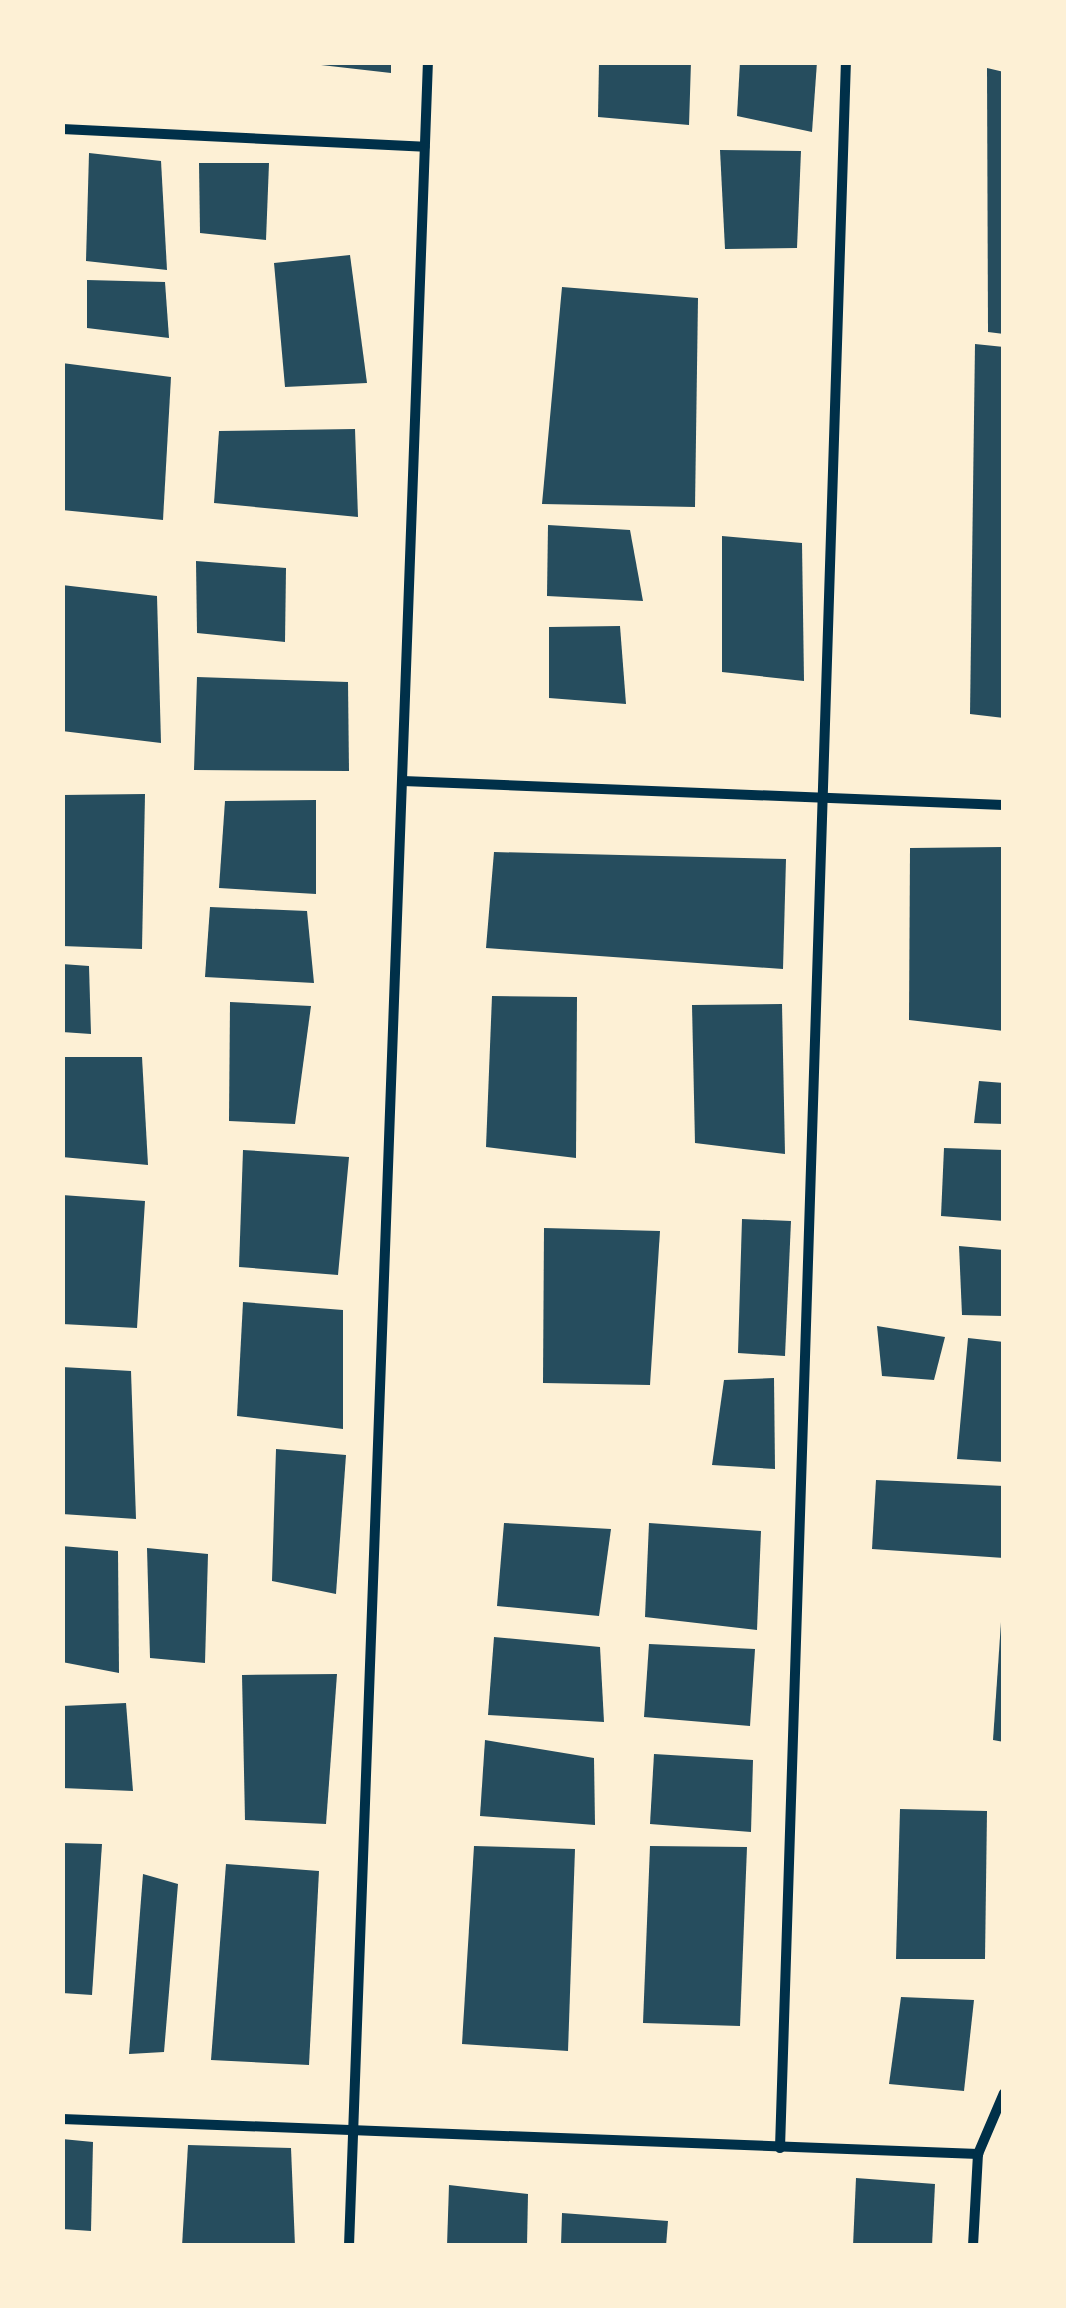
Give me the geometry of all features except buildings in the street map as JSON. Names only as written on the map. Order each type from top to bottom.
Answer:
[{"type":"street","points":[[349,2246],[428,62]]},
{"type":"street","points":[[780,2148],[846,62]]},
{"type":"street","points":[[62,129],[425,147]]},
{"type":"street","points":[[403,782],[1004,804]]},
{"type":"street","points":[[974,2246],[978,2154],[1004,2093]]},
{"type":"street","points":[[62,2120],[353,2134],[978,2154]]}]
